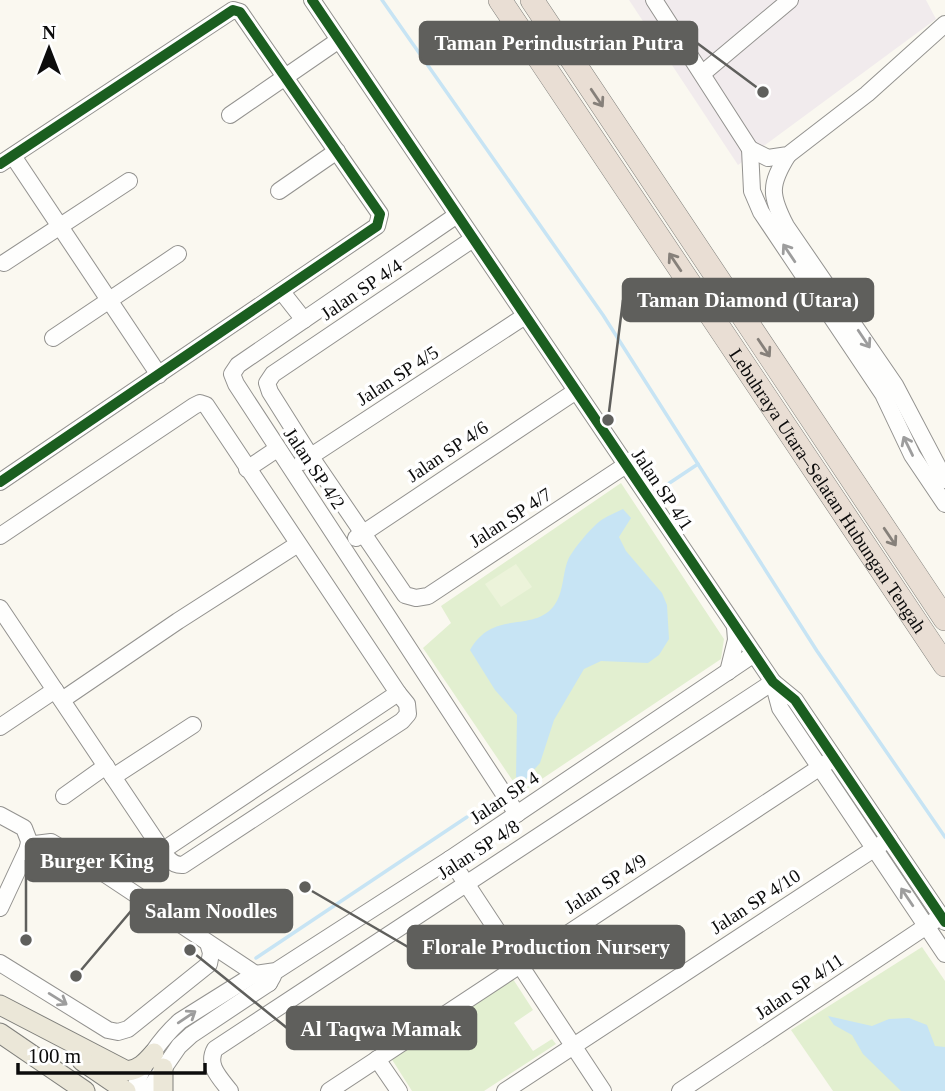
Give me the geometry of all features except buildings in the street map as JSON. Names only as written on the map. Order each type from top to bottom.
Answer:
[{"type":"highway","name":"Lebuhraya Utara–Selatan Hubungan Tengah","points":[[500,0],[945,665]]},
{"type":"highway","name":"Lebuhraya Utara–Selatan Hubungan Tengah","points":[[532,0],[945,620]]},
{"type":"main road","points":[[0,1005],[127,1071],[159,1061],[163,1091]]},
{"type":"main road","points":[[0,1005],[126,1091]]},
{"type":"main road","points":[[0,1033],[85,1091]]},
{"type":"main road","points":[[0,1047],[60,1091]]},
{"type":"street","name":"Jalan SP 4/1","points":[[312,0],[773,682],[780,708],[889,839],[943,919]]},
{"type":"street","points":[[654,0],[750,149],[752,191],[761,212],[883,394],[912,455],[945,504]]},
{"type":"street","points":[[703,73],[790,0]]},
{"type":"street","points":[[0,482],[159,375],[282,292],[377,226],[380,220],[380,214],[285,76],[240,12],[233,10],[6,160],[60,226],[159,375]]},
{"type":"street","points":[[941,27],[867,94],[788,155],[776,174],[773,189],[774,204],[786,226],[895,385],[945,480]]},
{"type":"street","points":[[230,115],[339,40]]},
{"type":"street","points":[[750,149],[768,158],[788,155]]},
{"type":"street","points":[[279,191],[337,151]]},
{"type":"street","points":[[4,263],[129,181]]},
{"type":"street","name":"Jalan SP 4/2","points":[[457,215],[237,365],[232,374],[276,449],[517,814]]},
{"type":"street","name":"Jalan SP 4/4","points":[[311,457],[270,392],[267,383],[273,374],[473,239]]},
{"type":"street","points":[[53,338],[178,254]]},
{"type":"street","points":[[282,292],[304,320]]},
{"type":"street","name":"Jalan SP 4/5","points":[[291,469],[525,316]]},
{"type":"street","name":"Jalan SP 4/6","points":[[342,547],[576,391]]},
{"type":"street","points":[[0,536],[200,403],[206,405],[407,704],[408,714],[402,721],[183,865],[173,863],[162,851],[59,695],[5,628],[0,608]]},
{"type":"street","points":[[247,469],[276,449]]},
{"type":"street","points":[[311,457],[363,533]]},
{"type":"street","name":"Jalan SP 4/7","points":[[363,533],[405,595],[416,598],[428,596],[626,465]]},
{"type":"street","points":[[0,727],[59,695],[298,544]]},
{"type":"street","points":[[728,672],[736,640],[735,627]]},
{"type":"street","name":"Jalan SP 4","points":[[134,1091],[137,1077],[272,977],[754,654]]},
{"type":"street","name":"Jalan SP 4/8","points":[[230,1091],[212,1065],[211,1056],[215,1049],[773,682]]},
{"type":"street","points":[[162,851],[398,692]]},
{"type":"street","points":[[64,796],[194,725]]},
{"type":"street","name":"Jalan SP 4/1","points":[[827,762],[874,848],[945,954]]},
{"type":"street","name":"Jalan SP 4/9","points":[[329,1091],[827,762]]},
{"type":"street","points":[[0,815],[24,828],[29,848]]},
{"type":"street","name":"Jalan SP 4/10","points":[[505,1091],[889,839]]},
{"type":"street","points":[[0,908],[29,848],[34,844],[51,842],[105,874],[255,974]]},
{"type":"street","points":[[450,859],[604,1091]]},
{"type":"street","name":"Jalan SP 4/11","points":[[680,1091],[927,926],[943,919]]},
{"type":"street","points":[[0,963],[108,1030],[118,1032],[128,1029],[209,964],[211,953],[208,943]]},
{"type":"street","name":"Jalan SP 4","points":[[143,1091],[150,1088],[171,1029],[180,1021],[255,974],[272,977]]},
{"type":"street","points":[[377,1059],[399,1091]]},
{"type":"shaded area","points":[[629,0],[926,0],[936,19],[738,165]]},
{"type":"green space","points":[[621,483],[724,639],[721,659],[521,793],[423,648],[451,623],[441,606]]},
{"type":"green space","points":[[516,564],[532,587],[501,607],[485,584]]},
{"type":"green space","points":[[922,947],[945,981],[945,1091],[833,1091],[791,1030]]},
{"type":"green space","points":[[513,979],[533,1010],[514,1023],[533,1051],[552,1039],[556,1044],[484,1091],[412,1091],[391,1058]]},
{"type":"water","points":[[623,509],[631,518],[619,537],[626,551],[662,593],[667,605],[669,639],[659,655],[648,663],[601,661],[584,669],[554,720],[540,763],[525,780],[520,781],[516,777],[517,715],[495,690],[470,650],[479,637],[490,630],[501,625],[534,619],[553,607],[559,596],[568,560],[574,550],[599,522]]},
{"type":"water","points":[[828,1016],[872,1026],[889,1019],[909,1018],[927,1025],[935,1046],[945,1047],[945,1091],[901,1091],[863,1054],[852,1035],[834,1025]]},
{"type":"waterway","points":[[382,0],[603,315],[817,651],[945,837]]},
{"type":"waterway","points":[[668,484],[698,464]]},
{"type":"waterway","points":[[256,958],[467,817]]},
{"type":"cycle path","points":[[312,0],[773,682],[795,700],[945,922]]},
{"type":"cycle path","points":[[0,164],[233,10],[240,12],[380,214],[377,226],[0,482]]},
{"type":"place","name":"Taman Perindustrian Putra","points":[[763,92]]},
{"type":"place","name":"Taman Diamond (Utara)","points":[[608,420]]},
{"type":"place","name":"Florale Production Nursery","points":[[305,887]]},
{"type":"place","name":"Burger King","points":[[26,940]]},
{"type":"place","name":"Al Taqwa Mamak","points":[[190,950]]},
{"type":"place","name":"Salam Noodles","points":[[76,976]]}]
